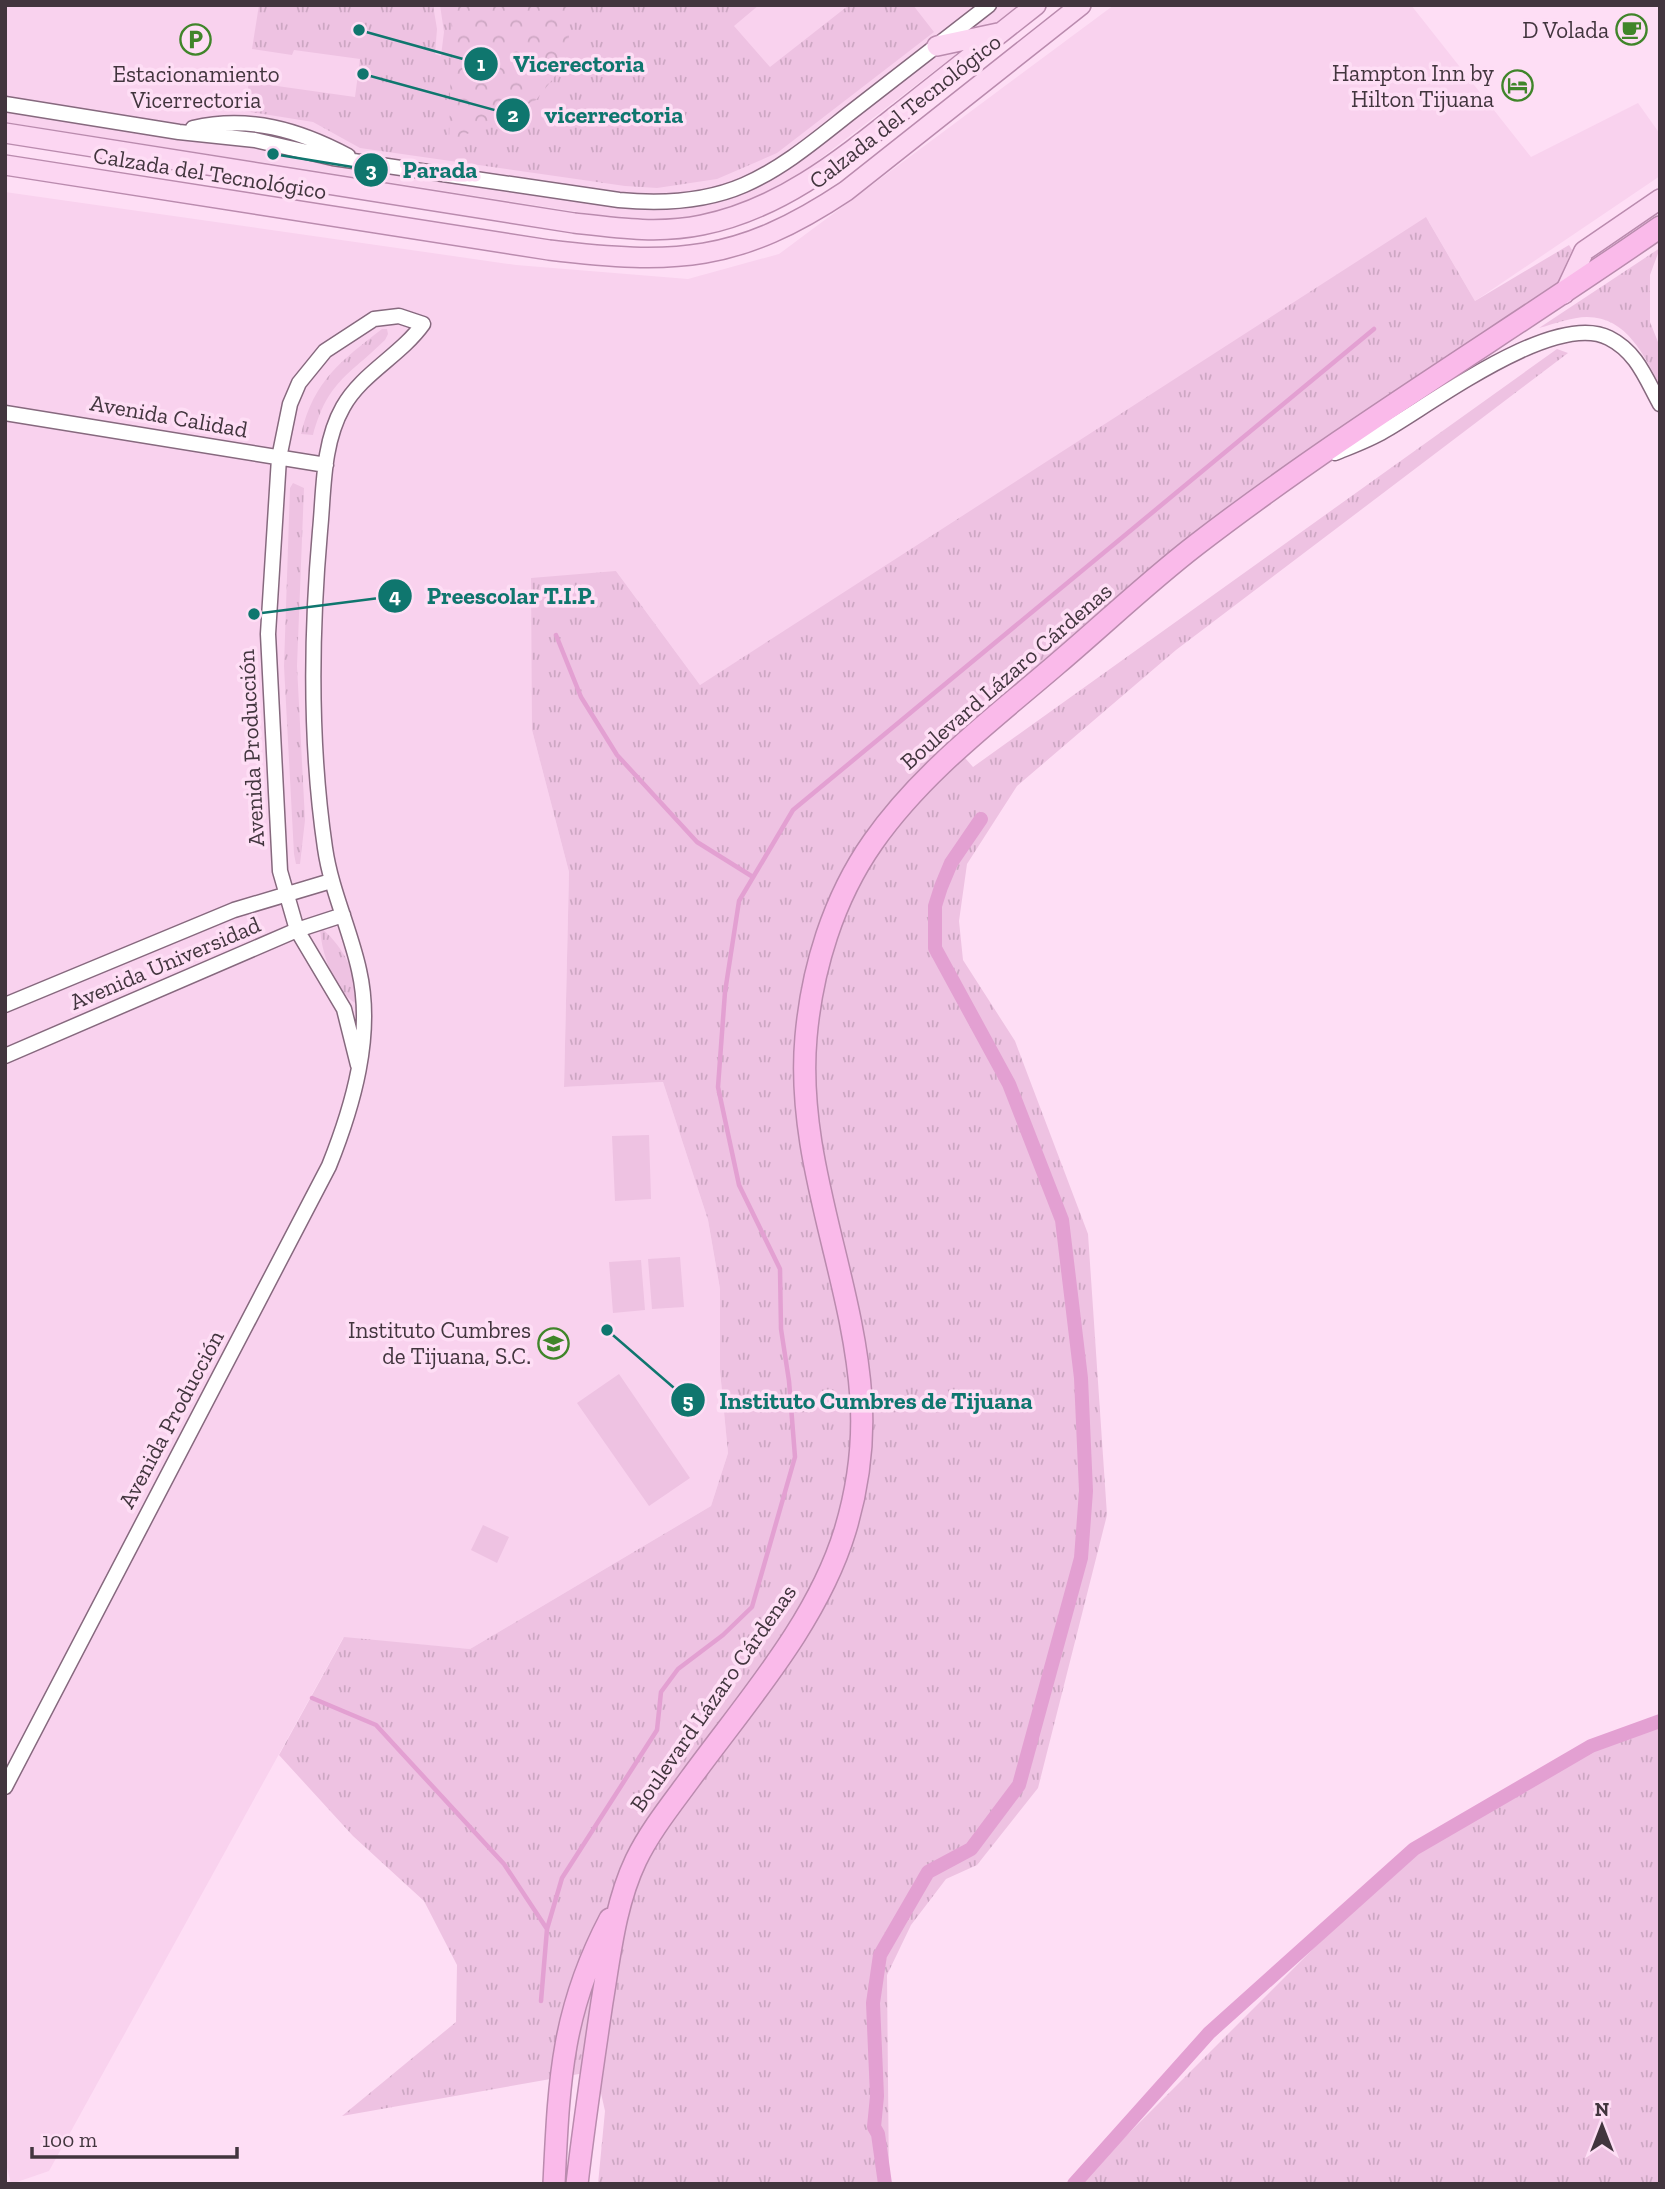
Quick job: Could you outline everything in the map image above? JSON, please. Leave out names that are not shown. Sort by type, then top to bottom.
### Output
[{"type":"highway","name":"Boulevard Lázaro Cárdenas","points":[[577,2184],[611,1947],[623,1892],[637,1857],[659,1821],[778,1659],[810,1609],[844,1533],[853,1494],[861,1451],[861,1400],[856,1356],[808,1132],[805,1044],[811,991],[825,941],[842,896],[870,845],[905,801],[945,760],[1191,548],[1660,227]]},
{"type":"highway","points":[[554,2184],[559,2095],[570,2014],[593,1951],[623,1892]]},
{"type":"main road","name":"Calzada del Tecnológico","points":[[5,133],[575,223],[664,230],[732,218],[792,192],[829,168],[1036,5]]},
{"type":"main road","name":"Calzada del Tecnológico","points":[[5,164],[549,250],[632,259],[699,256],[765,237],[820,209],[1081,5]]},
{"type":"main road","points":[[937,46],[1002,32]]},
{"type":"main road","points":[[1564,294],[1584,251],[1660,199]]},
{"type":"street","points":[[5,104],[179,132],[255,140],[358,162],[618,200],[645,202],[694,199],[743,186],[807,147],[989,5]]},
{"type":"street","name":"Avenida Producción","points":[[5,1787],[329,1166],[345,1124],[358,1065],[365,1008],[359,968],[331,881],[325,848],[316,697],[318,560],[326,465],[335,424],[350,396],[410,343],[423,324],[386,316],[357,328],[325,351],[299,383],[289,404],[279,458],[268,634],[277,832],[284,893],[297,930],[344,1009],[358,1065]]},
{"type":"street","points":[[1315,461],[1385,431],[1512,355],[1545,339],[1567,334],[1597,333],[1632,354],[1660,404]]},
{"type":"street","name":"Avenida Calidad","points":[[5,413],[326,465]]},
{"type":"street","name":"Avenida Universidad","points":[[5,1005],[234,910],[331,881]]},
{"type":"street","name":"Avenida Universidad","points":[[5,1056],[297,930],[343,915]]},
{"type":"shaded area","points":[[5,5],[1020,5],[786,185],[710,214],[666,221],[629,220],[5,122]]},
{"type":"shaded area","points":[[1114,5],[1411,5],[1531,157],[1638,103],[1660,134],[1660,176],[1475,301],[1429,222],[700,685],[616,571],[532,730],[569,872],[564,1087],[663,1082],[708,1220],[720,1289],[720,1371],[728,1453],[711,1506],[470,1649],[343,1638],[49,2171],[11,2184],[5,2159],[5,192],[516,265],[688,279],[779,254]]},
{"type":"green space","points":[[259,5],[433,5],[437,29],[435,54],[441,56],[444,32],[440,5],[759,5],[734,26],[770,67],[849,5],[913,5],[934,32],[777,153],[717,179],[657,188],[625,186],[360,148],[313,122],[244,111],[249,82],[355,97],[360,59],[294,50],[292,55],[252,49]]},
{"type":"green space","points":[[452,5],[570,5],[568,60],[536,100],[449,143]]},
{"type":"green space","points":[[1426,217],[1475,301],[1569,245],[1572,250],[1558,282],[1237,503],[951,742],[973,767],[1557,349],[1568,353],[1176,650],[1017,786],[967,864],[959,921],[963,960],[1015,1041],[1088,1234],[1107,1515],[1038,1788],[977,1865],[946,1879],[911,1925],[887,1975],[889,2184],[598,2184],[605,2111],[596,2071],[342,2116],[456,2022],[457,1965],[424,1901],[353,1836],[279,1755],[344,1637],[470,1649],[711,1506],[728,1453],[720,1371],[720,1289],[708,1220],[663,1082],[564,1087],[569,872],[532,730],[531,578],[616,571],[700,685]]},
{"type":"green space","points":[[1660,248],[1650,275],[1650,322],[1660,347],[1660,385],[1632,340],[1613,324],[1601,319],[1581,317],[1539,328]]},
{"type":"green space","points":[[382,329],[387,329],[385,340],[332,391],[313,435],[301,434],[313,399],[331,373]]},
{"type":"green space","points":[[293,483],[304,488],[297,666],[305,820],[300,864],[296,864],[294,854],[284,666],[290,488]]},
{"type":"green space","points":[[320,927],[342,951],[352,971],[355,1003],[340,988],[330,969]]},
{"type":"green space","points":[[649,1135],[651,1199],[615,1201],[612,1136]]},
{"type":"green space","points":[[680,1257],[684,1307],[652,1309],[648,1259]]},
{"type":"green space","points":[[641,1260],[645,1310],[613,1313],[609,1262]]},
{"type":"green space","points":[[619,1374],[690,1478],[649,1506],[577,1403]]},
{"type":"green space","points":[[483,1525],[509,1537],[497,1563],[471,1550]]},
{"type":"green space","points":[[1660,1721],[1660,2184],[1078,2184],[1408,1854],[1606,1739]]},
{"type":"waterway","points":[[541,2001],[547,1929],[562,1878],[657,1730],[661,1692],[678,1669],[723,1635],[752,1607],[795,1457],[789,1381],[781,1329],[780,1269],[739,1185],[718,1087],[725,992],[739,901],[793,810],[1374,329]]},
{"type":"waterway","points":[[556,635],[581,697],[617,755],[697,842],[753,877]]},
{"type":"waterway","points":[[885,2184],[878,2134],[874,2127],[877,2096],[873,2003],[880,1955],[928,1872],[971,1849],[1019,1785],[1081,1558],[1086,1491],[1081,1378],[1062,1220],[1009,1084],[935,948],[935,906],[941,887],[951,863],[981,819]]},
{"type":"waterway","points":[[312,1698],[376,1725],[504,1864],[547,1929]]},
{"type":"waterway","points":[[1074,2184],[1209,2033],[1414,1849],[1591,1746],[1660,1721]]},
{"type":"place","name":"Vicerectoria","points":[[359,30]]},
{"type":"place","name":"D Volada","points":[[1632,30]]},
{"type":"place","name":"Estacionamiento Vicerrectoria","points":[[196,40]]},
{"type":"place","name":"vicerrectoria","points":[[363,74]]},
{"type":"place","name":"Hampton Inn by Hilton Tijuana","points":[[1517,86]]},
{"type":"place","name":"Parada","points":[[273,154]]},
{"type":"place","name":"Preescolar T.I.P.","points":[[254,614]]},
{"type":"place","name":"Instituto Cumbres de Tijuana","points":[[607,1330]]},
{"type":"place","name":"Instituto Cumbres de Tijuana, S.C.","points":[[554,1343]]}]
